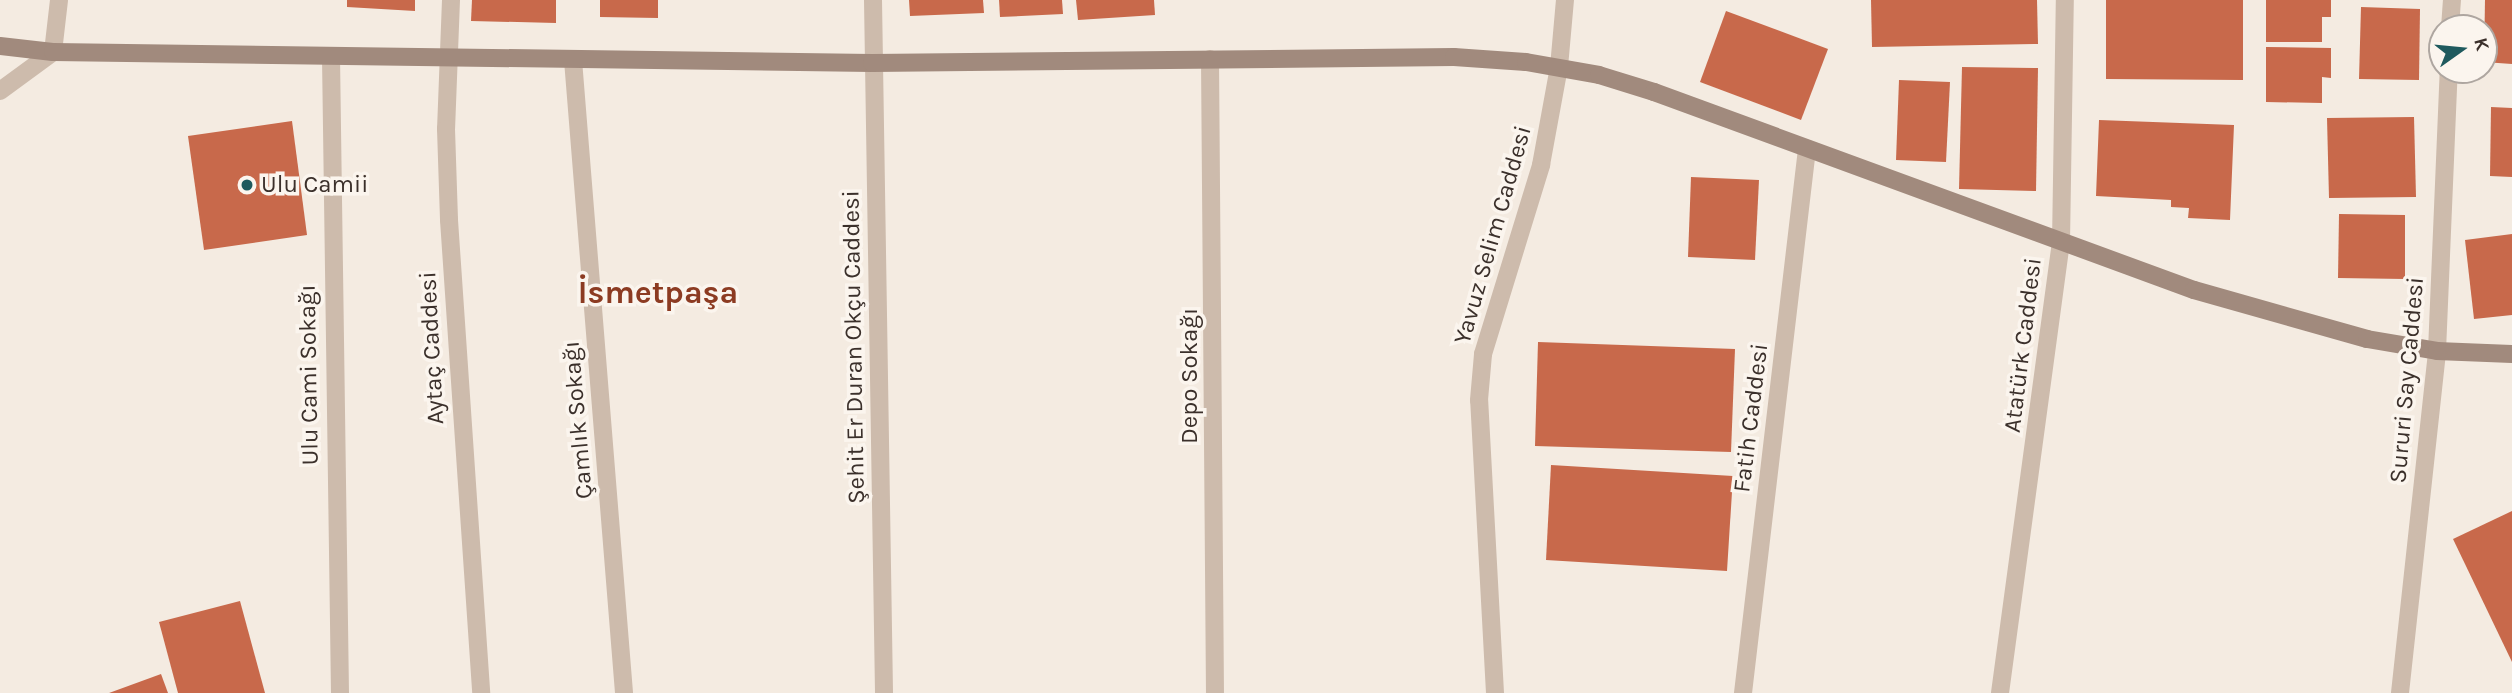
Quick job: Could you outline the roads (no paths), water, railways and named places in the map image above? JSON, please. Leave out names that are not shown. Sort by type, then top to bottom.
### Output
[{"type":"main road","points":[[0,46],[53,52],[872,63],[1454,57],[1559,66],[1654,92],[2194,290],[2367,339],[2437,351],[2512,354]]},
{"type":"street","points":[[0,91],[53,52],[59,0]]},
{"type":"street","name":"Aytaç Caddesi","points":[[451,0],[447,57],[451,247],[481,693]]},
{"type":"street","name":"Şehit Er Duran Okçu Caddesi","points":[[873,0],[884,693]]},
{"type":"street","name":"Yavuz Selim Caddesi","points":[[1495,693],[1479,400],[1483,354],[1541,165],[1559,66],[1565,0]]},
{"type":"street","name":"Atatürk Caddesi","points":[[2000,693],[2061,243],[2065,0]]},
{"type":"street","name":"Ulu Cami Sokağı","points":[[331,57],[340,693]]},
{"type":"street","name":"Depo Sokağı","points":[[1210,59],[1215,693]]},
{"type":"street","name":"Çamlık Sokağı","points":[[573,60],[624,693]]},
{"type":"street","name":"Sururi Say Caddesi","points":[[2400,693],[2437,351],[2448,84]]},
{"type":"street","name":"Fatih Caddesi","points":[[1743,693],[1807,149]]},
{"type":"place","name":"Ulu Camii","points":[[247,185]]},
{"type":"district","name":"İsmetpaşa","points":[[658,293]]}]
